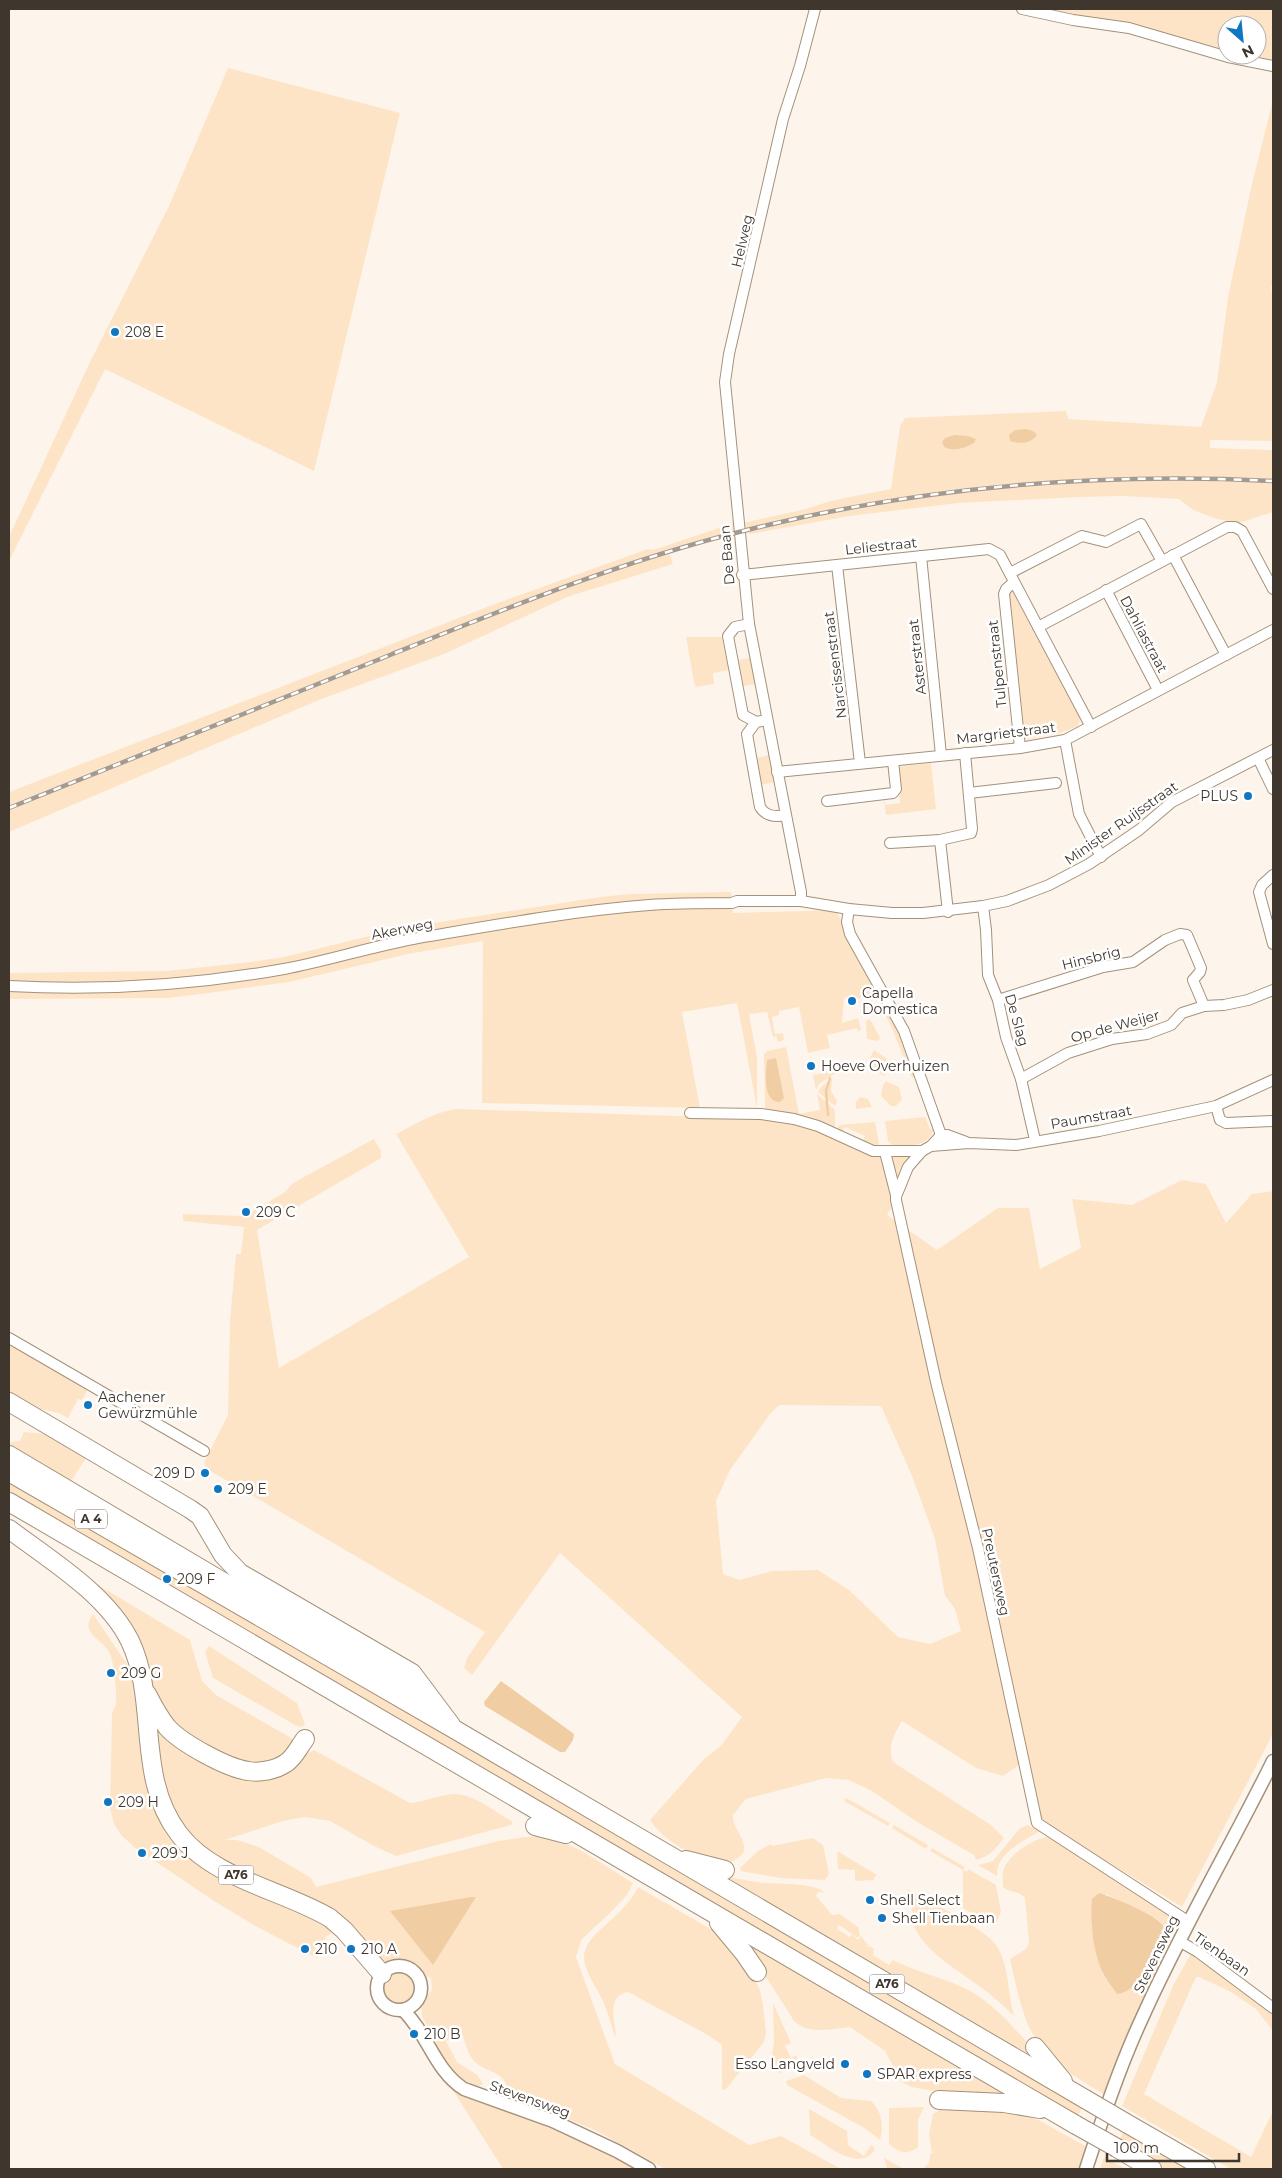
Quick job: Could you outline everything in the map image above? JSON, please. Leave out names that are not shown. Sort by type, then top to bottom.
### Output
[{"type":"highway","name":"A76","points":[[9,1402],[175,1499],[200,1516],[223,1554],[240,1573],[412,1673],[454,1729]]},
{"type":"highway","points":[[9,1455],[177,1561]]},
{"type":"highway","name":"A 4","points":[[9,1472],[177,1561]]},
{"type":"highway","name":"A 4","points":[[9,1502],[159,1590]]},
{"type":"highway","name":"A76","points":[[9,1529],[101,1601],[113,1614],[130,1641],[136,1656],[142,1682],[150,1760],[155,1781],[168,1818],[179,1834],[203,1858],[330,1918],[344,1930],[382,1974]]},
{"type":"highway","name":"A76","points":[[177,1561],[269,1609],[376,1670],[432,1698]]},
{"type":"highway","name":"A76","points":[[177,1561],[664,1854],[1206,2169]]},
{"type":"highway","name":"A76","points":[[159,1590],[1152,2169]]},
{"type":"highway","name":"A76","points":[[142,1682],[160,1717],[178,1737],[191,1746],[240,1769],[258,1772],[279,1767],[290,1759],[305,1739]]},
{"type":"highway","name":"A76","points":[[535,1826],[584,1838]]},
{"type":"highway","name":"A76","points":[[664,1854],[724,1870]]},
{"type":"highway","name":"A76","points":[[709,1911],[744,1952],[757,1972]]},
{"type":"highway","name":"A76","points":[[1035,2047],[1078,2095]]},
{"type":"highway","name":"A76","points":[[939,2100],[1004,2103],[1052,2112]]},
{"type":"street","name":"Helweg","points":[[734,483],[725,399],[726,372],[783,119],[800,66],[815,9]]},
{"type":"street","points":[[1022,9],[1073,20],[1129,28],[1228,57],[1273,66]]},
{"type":"street","name":"De Baan","points":[[734,483],[742,575],[749,624],[801,892],[801,901]]},
{"type":"street","points":[[1091,727],[1012,578],[1082,536],[1106,542],[1141,524],[1162,561]]},
{"type":"street","points":[[1038,627],[1227,527],[1235,527],[1242,531],[1273,589]]},
{"type":"street","name":"Leliestraat","points":[[742,575],[989,549],[1000,555],[1012,578]]},
{"type":"street","points":[[1173,555],[1226,655]]},
{"type":"street","name":"Asterstraat","points":[[921,556],[941,755]]},
{"type":"street","name":"Narcissenstraat","points":[[837,564],[860,763]]},
{"type":"street","name":"Tulpenstraat","points":[[1012,578],[1004,594],[1020,748]]},
{"type":"street","name":"Dahliastraat","points":[[1106,590],[1158,690]]},
{"type":"street","points":[[749,624],[735,627],[728,636],[743,714],[756,722],[767,720]]},
{"type":"street","name":"Margrietstraat","points":[[777,772],[1020,748],[1065,740],[1273,630]]},
{"type":"street","points":[[756,722],[747,734],[747,737],[760,807],[771,816],[786,815]]},
{"type":"street","points":[[1065,740],[1079,814],[1101,857]]},
{"type":"street","name":"Minister Ruijsstraat","points":[[801,901],[849,909],[892,913],[948,912],[1006,901],[1048,885],[1101,857],[1139,830],[1172,802],[1273,750]]},
{"type":"street","points":[[890,843],[940,840],[970,833],[972,829],[964,753]]},
{"type":"street","points":[[1258,758],[1273,789]]},
{"type":"street","points":[[827,802],[893,793],[896,789],[893,761]]},
{"type":"street","points":[[969,793],[1056,783]]},
{"type":"street","points":[[940,840],[948,912]]},
{"type":"street","points":[[1273,875],[1262,885],[1259,892],[1273,944]]},
{"type":"street","name":"Akerweg","points":[[9,986],[48,988],[189,982],[283,969],[412,940],[583,912],[658,904],[801,901]]},
{"type":"street","name":"De Slag","points":[[983,906],[988,975],[998,1000],[1006,1037],[1020,1079],[1035,1140]]},
{"type":"street","points":[[849,909],[847,922],[850,934],[904,1031],[941,1135],[905,1173],[896,1195]]},
{"type":"street","name":"Hinsbrig","points":[[998,1000],[1104,967],[1133,962],[1165,940],[1180,934],[1187,934],[1201,968],[1193,980],[1204,1006]]},
{"type":"street","name":"Op de Weijer","points":[[1020,1079],[1068,1053],[1112,1039],[1147,1034],[1170,1025],[1182,1013],[1204,1006],[1224,1005],[1248,1000],[1273,990]]},
{"type":"street","name":"Paumstraat","points":[[690,1113],[761,1114],[794,1118],[818,1126],[867,1150],[884,1152],[969,1143],[1006,1145],[1082,1134],[1216,1106],[1273,1080]]},
{"type":"street","points":[[1216,1106],[1220,1120],[1226,1123],[1273,1121]]},
{"type":"street","name":"Paumstraat","points":[[941,1135],[947,1135],[969,1143]]},
{"type":"street","name":"Preutersweg","points":[[884,1152],[896,1195],[936,1382],[978,1548],[1037,1824],[1189,1922]]},
{"type":"street","points":[[9,1338],[204,1450]]},
{"type":"street","name":"Stevensweg","points":[[1086,2169],[1132,2040],[1189,1922],[1273,1761]]},
{"type":"street","name":"Tienbaan","points":[[1179,1942],[1198,1952],[1273,2008]]},
{"type":"street","points":[[401,1966],[414,1972],[421,1986],[419,1999],[415,2004],[403,2010],[390,2009],[380,2000],[376,1988],[382,1974],[393,1967],[401,1966]]},
{"type":"street","name":"Stevensweg","points":[[415,2004],[423,2034]]},
{"type":"street","name":"Stevensweg","points":[[403,2010],[423,2034],[445,2074],[464,2090],[553,2121],[618,2151],[649,2169]]},
{"type":"shaded area","points":[[1042,9],[1273,9],[1273,62],[1267,60],[1267,15],[1217,15],[1217,47],[1123,23],[1078,17]]},
{"type":"shaded area","points":[[228,68],[400,113],[314,471],[105,369],[9,561],[9,537],[90,362],[169,206]]},
{"type":"shaded area","points":[[1273,100],[1273,286],[1271,286],[1273,304],[1273,441],[1210,440],[1210,448],[1273,450],[1273,512],[1239,523],[1217,519],[1193,510],[1179,499],[1122,496],[1080,497],[958,503],[850,516],[750,534],[743,531],[743,523],[806,509],[830,501],[891,489],[900,426],[905,418],[1066,411],[1068,419],[1201,427],[1217,382],[1228,297],[1252,184]]},
{"type":"shaded area","points":[[1025,429],[1033,431],[1037,435],[1035,438],[1018,443],[1010,441],[1009,435],[1015,430]]},
{"type":"shaded area","points":[[955,435],[976,439],[974,443],[959,449],[944,447],[942,442],[945,438]]},
{"type":"shaded area","points":[[734,523],[735,533],[669,553],[673,564],[567,597],[444,654],[319,700],[9,832],[9,792],[495,604],[648,549],[653,550]]},
{"type":"shaded area","points":[[1010,589],[1012,589],[1081,717],[1078,726],[1057,734],[1023,740],[1007,599]]},
{"type":"shaded area","points":[[686,637],[722,637],[729,670],[713,673],[714,684],[695,687]]},
{"type":"shaded area","points":[[751,658],[756,684],[742,686],[737,660]]},
{"type":"shaded area","points":[[770,755],[775,782],[761,785],[756,758]]},
{"type":"shaded area","points":[[931,763],[936,809],[886,815],[884,799],[886,805],[900,803],[897,767]]},
{"type":"shaded area","points":[[731,892],[733,913],[836,910],[901,1036],[916,1076],[912,1078],[876,995],[855,999],[854,996],[844,998],[842,1023],[858,1018],[861,1029],[858,1032],[857,1028],[827,1035],[830,1048],[808,1053],[799,1007],[779,1011],[779,1015],[772,1017],[775,1034],[783,1033],[784,1040],[778,1042],[776,1036],[773,1037],[767,1012],[749,1014],[757,1057],[757,1108],[737,1003],[682,1012],[700,1108],[482,1103],[483,941],[408,954],[289,982],[168,998],[9,999],[9,973],[166,971],[251,962],[284,957],[402,928],[600,897],[629,894]]},
{"type":"shaded area","points":[[870,1019],[880,1038],[878,1041],[867,1039],[866,1021]]},
{"type":"shaded area","points":[[786,1047],[799,1114],[820,1110],[817,1094],[835,1110],[835,1129],[799,1115],[768,1111],[765,1107],[764,1054],[767,1051]]},
{"type":"shaded area","points":[[874,1050],[887,1059],[885,1076],[869,1060]]},
{"type":"shaded area","points":[[776,1058],[784,1098],[780,1102],[774,1101],[770,1097],[766,1086],[767,1060]]},
{"type":"shaded area","points":[[834,1071],[834,1074],[819,1084],[816,1090],[813,1075]]},
{"type":"shaded area","points":[[832,1079],[831,1091],[837,1101],[835,1106],[818,1092],[823,1085]]},
{"type":"shaded area","points":[[886,1081],[899,1087],[902,1099],[896,1106],[891,1106],[881,1096],[883,1085]]},
{"type":"shaded area","points":[[860,1097],[868,1099],[872,1107],[856,1109],[856,1102]]},
{"type":"shaded area","points":[[457,1109],[772,1119],[811,1128],[863,1153],[883,1155],[894,1203],[887,1215],[937,1250],[998,1208],[1029,1208],[1040,1269],[1081,1248],[1072,1199],[1132,1205],[1182,1180],[1206,1184],[1226,1223],[1252,1194],[1273,1191],[1273,1734],[1182,1907],[1041,1821],[1020,1764],[1003,1776],[976,1768],[902,1721],[891,1746],[893,1762],[991,1825],[1004,1838],[989,1854],[976,1860],[974,1855],[917,1822],[872,1791],[849,1780],[826,1778],[746,1799],[733,1815],[744,1847],[739,1857],[730,1862],[696,1855],[665,1837],[650,1820],[704,1759],[721,1746],[742,1717],[560,1553],[472,1675],[464,1668],[467,1658],[485,1632],[207,1469],[204,1462],[228,1415],[230,1321],[236,1254],[241,1254],[244,1227],[183,1221],[183,1214],[245,1216],[285,1192],[293,1183],[374,1139],[381,1151],[381,1158],[257,1230],[279,1368],[469,1257],[396,1134],[425,1119]],"holes":[[[779,1405],[881,1406],[912,1476],[935,1539],[945,1596],[955,1609],[961,1631],[930,1644],[898,1637],[849,1590],[818,1570],[772,1571],[739,1580],[723,1574],[716,1501],[730,1470],[770,1414]]]},
{"type":"shaded area","points":[[925,1117],[930,1129],[934,1128],[928,1139],[918,1144],[893,1146],[888,1141],[885,1121]]},
{"type":"shaded area","points":[[875,1122],[879,1144],[877,1147],[862,1143],[865,1136],[845,1127],[841,1134],[837,1130],[839,1125]]},
{"type":"shaded area","points":[[891,1155],[914,1156],[897,1182]]},
{"type":"shaded area","points":[[9,1341],[89,1387],[82,1400],[78,1399],[68,1418],[59,1413],[40,1409],[9,1391]]},
{"type":"shaded area","points":[[24,1432],[48,1434],[86,1458],[70,1483],[10,1446],[11,1442],[20,1441]]},
{"type":"shaded area","points":[[9,1480],[1083,2104],[1077,2119],[9,1497]]},
{"type":"shaded area","points":[[75,1571],[190,1640],[202,1681],[216,1695],[295,1740],[283,1759],[253,1769],[178,1733]]},
{"type":"shaded area","points":[[93,1614],[129,1667],[180,1845],[301,1908],[335,1931],[326,1937],[317,1958],[259,1928],[214,1901],[134,1847],[122,1836],[114,1824],[110,1808],[112,1714],[116,1704],[116,1685],[111,1656],[93,1635],[88,1626]]},
{"type":"shaded area","points":[[209,1646],[297,1703],[305,1724],[302,1727],[295,1725],[213,1678],[205,1652]]},
{"type":"shaded area","points":[[501,1681],[574,1734],[573,1740],[565,1752],[560,1752],[485,1706],[484,1702]]},
{"type":"shaded area","points":[[154,1715],[232,1774],[302,1757],[314,1750],[410,1803],[453,1794],[461,1795],[484,1804],[513,1822],[511,1825],[396,1856],[330,1821],[305,1817],[283,1821],[225,1840],[237,1840],[259,1847],[311,1878],[316,1887],[498,1841],[533,1836],[555,1840],[578,1849],[633,1883],[627,1895],[582,1939],[576,1957],[615,2064],[749,2145],[781,2136],[841,2169],[665,2169],[597,2131],[507,2094],[507,2086],[500,2076],[473,2060],[462,2034],[446,2041],[457,2062],[477,2075],[483,2084],[477,2087],[459,2077],[446,2064],[422,2016],[421,2003],[432,1990],[431,1978],[402,1963],[389,1964],[382,1967],[372,1954],[201,1848],[178,1822],[160,1771]]},
{"type":"shaded area","points":[[845,1798],[890,1823],[888,1826],[844,1801]]},
{"type":"shaded area","points":[[894,1825],[928,1845],[926,1849],[892,1828]]},
{"type":"shaded area","points":[[1027,1825],[1040,1831],[1006,1854],[998,1868],[997,1876],[978,1865],[993,1861],[1019,1829]]},
{"type":"shaded area","points":[[1049,1837],[1117,1878],[1178,1920],[1156,1974],[1136,2014],[1105,2095],[1081,2080],[1048,2055],[1037,2041],[1029,2026],[1016,1986],[1010,1959],[1026,1949],[1029,1943],[1025,1898],[1003,1887],[1003,1871],[1010,1859],[1022,1848]],"holes":[[[1106,1894],[1158,1920],[1164,1925],[1165,1933],[1139,1980],[1117,1994],[1103,1974],[1096,1949]]]},
{"type":"shaded area","points":[[813,1838],[823,1845],[829,1874],[825,1880],[780,1878],[741,1871],[740,1868],[758,1851],[771,1844],[772,1846]]},
{"type":"shaded area","points":[[932,1848],[965,1867],[963,1870],[930,1851]]},
{"type":"shaded area","points":[[839,1852],[877,1875],[876,1877],[874,1876],[874,1880],[855,1881],[855,1870],[838,1869],[837,1853]]},
{"type":"shaded area","points":[[968,1869],[996,1885],[1001,1912],[996,1923],[992,1925],[963,1908],[963,1870],[967,1872]]},
{"type":"shaded area","points":[[718,1874],[756,1882],[802,1885],[819,1889],[825,1893],[818,1892],[816,1896],[832,1915],[840,1914],[858,1927],[860,1934],[858,1938],[839,1925],[837,1929],[850,1937],[852,1934],[858,1940],[861,1936],[868,1945],[867,1947],[869,1946],[874,1949],[873,1955],[889,1965],[893,1960],[912,1969],[953,1983],[983,1999],[1021,2035],[1047,2065]]},
{"type":"shaded area","points":[[638,1887],[721,1935],[751,1970],[760,1990],[766,2032],[764,2042],[726,2089],[722,2090],[722,2045],[708,2035],[628,1992],[621,1994],[614,2003],[615,2037],[605,2005],[588,1973],[584,1957],[586,1948],[591,1940],[626,1905]]},
{"type":"shaded area","points":[[907,1889],[983,1932],[998,1948],[1006,1972],[1014,2016],[985,1990],[938,1956],[922,1940],[910,1917],[913,1915]]},
{"type":"shaded area","points":[[1099,1893],[1124,1902],[1154,1918],[1164,1927],[1159,1945],[1143,1976],[1133,1987],[1120,1994],[1117,1994],[1104,1975],[1095,1948],[1091,1917],[1092,1899]]},
{"type":"shaded area","points":[[476,1897],[433,1965],[390,1911]]},
{"type":"shaded area","points":[[742,1939],[1013,2096],[944,2093],[911,2087],[901,2081],[885,2051],[850,2027],[813,2030],[800,2025],[794,2021]]},
{"type":"shaded area","points":[[1190,1955],[1196,1957],[1273,2013],[1273,2031],[1256,2009],[1231,1992],[1196,1977],[1144,2094],[1251,2157],[1273,2111],[1273,2169],[1231,2169],[1122,2106],[1173,1986]]},
{"type":"shaded area","points":[[399,1973],[405,1974],[410,1978],[414,1983],[414,1995],[410,2000],[405,2004],[399,2005],[393,2004],[388,2000],[384,1995],[383,1989],[384,1983],[388,1978],[393,1974]]},
{"type":"shaded area","points":[[773,2003],[791,2043],[785,2046],[791,2058],[796,2055],[800,2063],[781,2073],[775,2071],[771,2063],[774,2042]]},
{"type":"shaded area","points":[[804,2075],[841,2098],[871,2101],[880,2114],[882,2130],[880,2140],[866,2129],[787,2085],[786,2081]]},
{"type":"shaded area","points":[[450,2086],[465,2095],[585,2140],[640,2169],[503,2169]]},
{"type":"shaded area","points":[[924,2107],[918,2120],[918,2147],[914,2150],[903,2152],[889,2144],[889,2108]]},
{"type":"shaded area","points":[[944,2107],[1006,2110],[1033,2117],[1087,2147],[1079,2169],[923,2169],[929,2163],[930,2154],[932,2153],[929,2134],[933,2114]]},
{"type":"shaded area","points":[[809,2109],[847,2131],[848,2145],[864,2156],[871,2145],[875,2148],[874,2151],[867,2157],[859,2159],[842,2155],[833,2150],[810,2135]]},
{"type":"shaded area","points":[[1124,2127],[1196,2169],[1165,2169],[1119,2143]]},
{"type":"shaded area","points":[[1104,2157],[1126,2169],[1100,2169]]},
{"type":"shaded area","points":[[884,2158],[902,2168],[887,2169]]},
{"type":"waterway","points":[[828,1115],[826,1091],[830,1078]]},
{"type":"railway","points":[[9,808],[566,586],[701,542],[747,530],[877,503],[1008,486],[1140,479],[1273,481]]},
{"type":"place","name":"208 E","points":[[115,332]]},
{"type":"place","name":"PLUS","points":[[1248,796]]},
{"type":"place","name":"Capella Domestica","points":[[852,1001]]},
{"type":"place","name":"Hoeve Overhuizen","points":[[811,1066]]},
{"type":"place","name":"209 C","points":[[246,1212]]},
{"type":"place","name":"Aachener Gewürzmühle","points":[[88,1405]]},
{"type":"place","name":"209 D","points":[[205,1473]]},
{"type":"place","name":"209 E","points":[[218,1489]]},
{"type":"place","name":"209 F","points":[[167,1579]]},
{"type":"place","name":"209 G","points":[[111,1673]]},
{"type":"place","name":"209 H","points":[[108,1802]]},
{"type":"place","name":"209 J","points":[[142,1853]]},
{"type":"place","name":"Shell Select","points":[[870,1900]]},
{"type":"place","name":"Shell Tienbaan","points":[[882,1918]]},
{"type":"place","name":"210","points":[[305,1949]]},
{"type":"place","name":"210 A","points":[[351,1949]]},
{"type":"place","name":"210 B","points":[[414,2034]]},
{"type":"place","name":"Esso Langveld","points":[[845,2064]]},
{"type":"place","name":"SPAR express","points":[[867,2074]]}]
